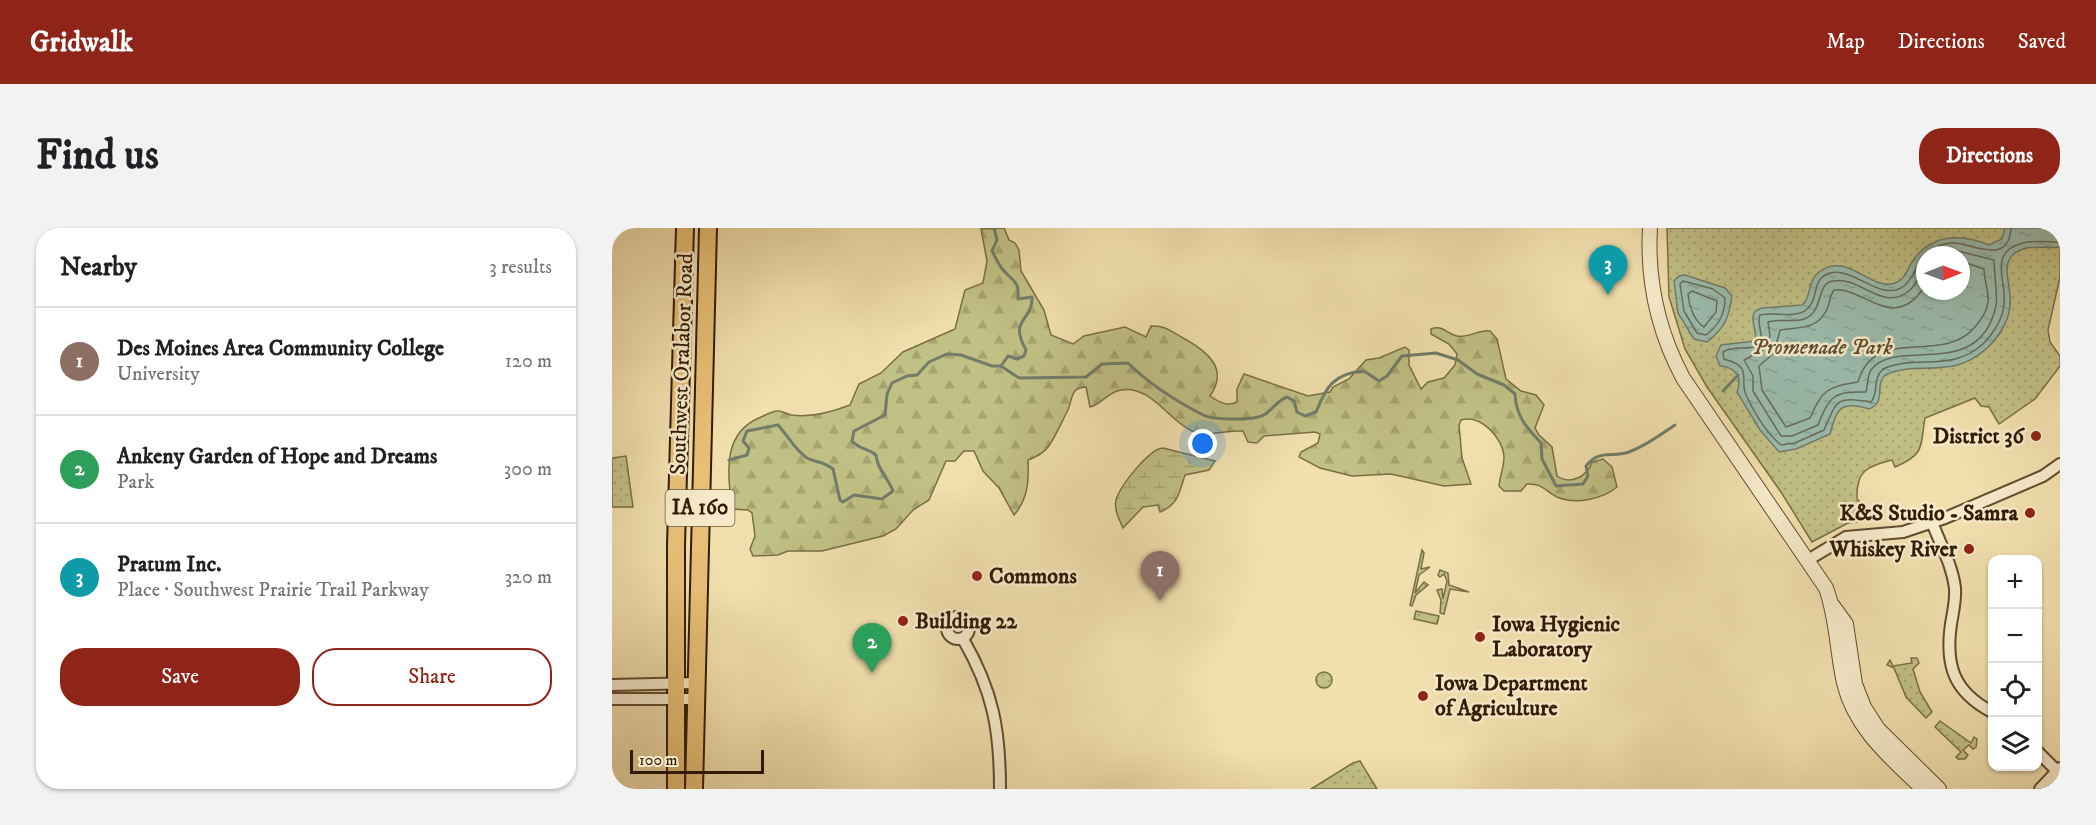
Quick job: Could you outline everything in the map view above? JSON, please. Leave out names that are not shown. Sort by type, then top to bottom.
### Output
[{"type":"main road","name":"Southwest Oralabor Road","points":[[676,789],[676,545],[685,228]]},
{"type":"main road","name":"Southwest Oralabor Road","points":[[694,789],[708,228]]},
{"type":"street","points":[[1650,228],[1650,269],[1653,295],[1674,360],[1769,506],[1826,588],[1832,604],[1844,683],[1855,712],[1868,733],[1923,789]]},
{"type":"street","points":[[1808,560],[1846,537],[1903,532],[1932,522],[2022,486],[2043,476],[2060,464]]},
{"type":"street","points":[[1932,522],[1949,564],[1955,589],[1949,662],[1959,684],[1970,698],[1988,709]]},
{"type":"street","points":[[1832,604],[1846,624],[1856,684],[1864,706],[1878,729],[1939,789]]},
{"type":"street","points":[[963,639],[992,700],[1000,742],[1000,789]]},
{"type":"street","points":[[612,685],[696,691]]},
{"type":"street","points":[[612,699],[676,691],[696,691]]},
{"type":"street","points":[[2040,789],[2059,771],[2042,756]]},
{"type":"green space","points":[[1004,228],[1009,240],[1015,243],[1019,250],[1021,271],[1044,310],[1051,335],[1073,344],[1084,336],[1125,327],[1146,337],[1151,326],[1164,328],[1193,344],[1213,362],[1217,370],[1217,378],[1210,396],[1226,404],[1237,402],[1237,389],[1244,374],[1308,396],[1330,392],[1333,387],[1349,379],[1366,360],[1379,358],[1405,347],[1409,350],[1409,365],[1421,389],[1428,382],[1444,378],[1455,365],[1457,354],[1449,344],[1431,334],[1431,329],[1438,328],[1457,336],[1490,331],[1497,339],[1506,379],[1521,391],[1536,395],[1544,405],[1535,428],[1552,447],[1557,476],[1567,480],[1578,478],[1586,472],[1592,462],[1603,459],[1612,467],[1617,487],[1597,498],[1580,501],[1557,497],[1540,486],[1532,484],[1527,484],[1521,491],[1504,491],[1499,486],[1504,457],[1500,442],[1490,429],[1469,419],[1461,420],[1459,425],[1462,458],[1471,484],[1444,486],[1391,474],[1352,476],[1320,468],[1299,457],[1301,452],[1318,443],[1320,434],[1315,432],[1264,436],[1257,443],[1248,442],[1243,431],[1198,433],[1183,426],[1150,398],[1132,390],[1116,391],[1090,407],[1086,387],[1077,389],[1075,392],[1048,447],[1044,452],[1028,460],[1027,489],[1014,515],[999,488],[983,471],[974,451],[964,451],[955,461],[946,461],[929,500],[913,510],[896,529],[883,536],[822,551],[788,551],[778,555],[753,556],[750,549],[755,536],[752,513],[748,510],[732,509],[730,496],[730,456],[739,433],[748,424],[774,412],[806,416],[850,405],[859,384],[881,373],[903,352],[955,329],[965,290],[983,283],[987,261],[981,229]]},
{"type":"green space","name":"Promenade Park","points":[[1667,228],[2060,228],[2060,277],[2048,330],[2050,342],[2060,356],[2060,366],[2035,399],[1999,424],[1989,407],[1981,406],[1975,398],[1925,418],[1921,443],[1912,458],[1895,467],[1892,460],[1876,465],[1861,476],[1857,499],[1871,512],[1871,520],[1848,523],[1812,542],[1781,492],[1707,387],[1685,349],[1669,297]]},
{"type":"green space","points":[[1163,448],[1215,461],[1209,470],[1185,475],[1175,501],[1166,509],[1160,512],[1158,505],[1143,507],[1123,528],[1116,507],[1119,494],[1143,461]]},
{"type":"green space","points":[[626,456],[633,507],[612,507],[612,458]]},
{"type":"green space","points":[[1422,550],[1424,553],[1421,569],[1430,567],[1419,575],[1415,593],[1424,582],[1428,585],[1416,595],[1412,606],[1410,605]]},
{"type":"green space","points":[[1440,570],[1448,573],[1449,585],[1469,592],[1450,589],[1444,614],[1440,613],[1441,600],[1437,590],[1442,589],[1443,599],[1447,581],[1444,574],[1440,577],[1438,575]]},
{"type":"green space","points":[[1416,611],[1439,616],[1437,624],[1414,619]]},
{"type":"green space","points":[[1911,658],[1917,658],[1919,663],[1913,669],[1920,692],[1932,712],[1926,718],[1906,697],[1894,668],[1887,665],[1890,660],[1893,666],[1912,663]]},
{"type":"green space","points":[[1324,672],[1330,674],[1332,680],[1330,686],[1324,688],[1318,686],[1316,680],[1318,674]]},
{"type":"green space","points":[[1940,721],[1971,743],[1974,737],[1977,739],[1976,747],[1973,749],[1969,745],[1963,750],[1968,755],[1965,759],[1956,757],[1961,752],[1935,727]]},
{"type":"green space","points":[[1360,761],[1377,789],[1311,789],[1353,763]]},
{"type":"water","points":[[2005,228],[2060,228],[2060,247],[2027,248],[2015,253],[2010,259],[2007,266],[2009,311],[2002,329],[1986,349],[1973,359],[1960,364],[1910,369],[1885,375],[1880,384],[1878,402],[1869,409],[1852,405],[1842,408],[1835,418],[1830,434],[1796,449],[1779,452],[1760,430],[1737,392],[1739,382],[1734,371],[1720,366],[1716,356],[1721,345],[1755,341],[1753,315],[1755,311],[1762,308],[1803,305],[1815,276],[1828,267],[1848,268],[1877,282],[1895,283],[1903,277],[1916,257],[1916,300],[1970,300],[1970,246],[1928,246],[1937,241],[1957,238],[1989,245],[2002,239]]},
{"type":"water","points":[[1685,275],[1725,288],[1732,296],[1725,322],[1707,342],[1694,339],[1678,313],[1674,281],[1679,276]]},
{"type":"waterway","points":[[994,228],[997,240],[992,251],[1001,268],[1016,284],[1018,299],[1032,297],[1029,311],[1019,332],[1026,350],[1024,356],[1017,359],[1008,356],[1001,366]]},
{"type":"waterway","points":[[729,460],[747,455],[749,448],[743,441],[747,431],[778,425],[802,454],[833,469],[840,500],[843,502],[854,495],[882,499],[893,491],[878,465],[876,455],[852,441],[854,431],[885,415],[887,394],[892,383],[907,376],[917,375],[929,362],[947,354],[961,355],[992,366],[1001,366],[1019,378],[1086,377],[1102,364],[1128,363],[1164,392],[1203,415],[1238,419],[1262,416],[1287,397],[1294,401],[1297,412],[1305,416],[1316,412],[1324,395],[1338,378],[1364,371],[1379,381],[1387,376],[1402,356],[1436,353],[1458,360],[1477,374],[1504,385],[1515,394],[1517,409],[1526,426],[1541,443],[1542,459],[1556,486],[1583,484],[1588,476],[1586,466],[1596,457],[1623,454],[1635,450],[1675,425]]},
{"type":"waterway","points":[[1723,391],[1738,375]]},
{"type":"place","name":"Pratum Inc.","points":[[1608,295]]},
{"type":"place","name":"District 36","points":[[2036,436]]},
{"type":"place","name":"K&S Studio - Samra","points":[[2030,513]]},
{"type":"place","name":"Whiskey River","points":[[1969,549]]},
{"type":"place","name":"Commons","points":[[977,576]]},
{"type":"place","name":"Des Moines Area Community College","points":[[1160,601]]},
{"type":"place","name":"Building 22","points":[[903,621]]},
{"type":"place","name":"Iowa Hygienic Laboratory","points":[[1480,637]]},
{"type":"place","name":"Ankeny Garden of Hope and Dreams","points":[[872,673]]},
{"type":"place","name":"Iowa Department of Agriculture","points":[[1423,696]]}]
